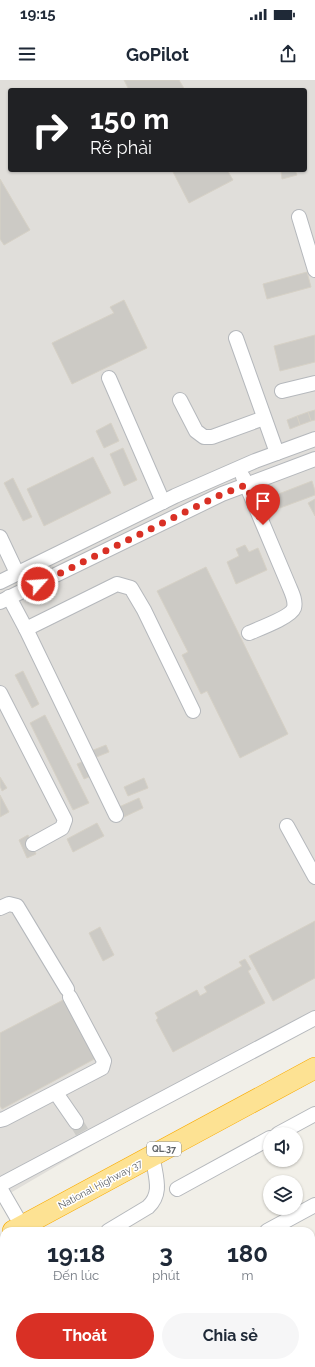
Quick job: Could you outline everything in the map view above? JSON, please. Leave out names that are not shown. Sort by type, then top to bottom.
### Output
[{"type":"highway","name":"National Highway 37","points":[[20,1227],[315,1068]]},
{"type":"street","points":[[299,217],[315,270]]},
{"type":"street","points":[[236,338],[277,453]]},
{"type":"street","points":[[110,378],[163,502]]},
{"type":"street","points":[[282,391],[315,383]]},
{"type":"street","points":[[180,400],[196,432],[204,437],[212,437],[264,418]]},
{"type":"street","points":[[0,582],[163,502],[239,468],[315,439]]},
{"type":"street","points":[[116,815],[26,629],[5,600],[222,494],[315,459]]},
{"type":"street","points":[[239,468],[289,586],[295,607],[286,616],[249,633]]},
{"type":"street","points":[[0,537],[17,573]]},
{"type":"street","points":[[26,629],[117,584],[131,588],[194,711]]},
{"type":"street","points":[[0,692],[65,820],[62,828],[33,844]]},
{"type":"street","points":[[287,826],[315,878]]},
{"type":"street","points":[[0,908],[9,904],[17,906],[69,993],[104,1063],[102,1068],[4,1120],[0,1120]]},
{"type":"street","points":[[0,1185],[82,1131],[315,1018]]},
{"type":"street","points":[[56,1093],[82,1131]]},
{"type":"street","points":[[291,1127],[315,1114]]},
{"type":"street","points":[[177,1189],[263,1142]]},
{"type":"street","points":[[115,1227],[148,1207],[153,1202],[158,1182],[154,1165]]},
{"type":"street","points":[[0,1188],[12,1227]]},
{"type":"street","points":[[274,1227],[315,1205]]},
{"type":"shaded area","points":[[0,80],[315,80],[315,1015],[0,1199]]},
{"type":"building","points":[[124,80],[179,80],[184,88],[128,88]]},
{"type":"building","points":[[173,172],[228,172],[233,180],[189,203]]},
{"type":"building","points":[[281,172],[296,172],[297,175],[282,179]]},
{"type":"building","points":[[0,179],[30,230],[4,245],[0,239]]},
{"type":"building","points":[[307,272],[311,287],[267,299],[263,284]]},
{"type":"building","points":[[124,300],[147,348],[72,384],[52,343],[114,313],[110,307]]},
{"type":"building","points":[[315,335],[315,362],[280,371],[274,346]]},
{"type":"building","points":[[315,410],[315,420],[311,421],[308,412]]},
{"type":"building","points":[[308,412],[311,421],[300,425],[297,416]]},
{"type":"building","points":[[297,416],[300,425],[290,429],[287,420]]},
{"type":"building","points":[[111,423],[119,441],[104,448],[96,431]]},
{"type":"building","points":[[123,448],[137,480],[124,486],[110,454]]},
{"type":"building","points":[[93,457],[111,493],[44,526],[27,489]]},
{"type":"building","points":[[13,478],[32,517],[23,521],[4,483]]},
{"type":"building","points":[[312,481],[315,495],[280,508],[276,495]]},
{"type":"building","points":[[315,499],[315,516],[308,503]]},
{"type":"building","points":[[245,545],[249,552],[258,548],[267,570],[236,584],[227,562],[239,556],[236,549]]},
{"type":"building","points":[[206,567],[288,734],[240,758],[207,691],[201,694],[182,655],[188,652],[157,591]]},
{"type":"building","points":[[23,671],[39,704],[32,708],[15,675]]},
{"type":"building","points":[[45,715],[89,803],[73,810],[30,723]]},
{"type":"building","points":[[106,745],[109,752],[94,758],[91,751]]},
{"type":"building","points":[[84,761],[91,776],[84,779],[77,764]]},
{"type":"building","points":[[0,777],[7,788],[2,791],[0,786]]},
{"type":"building","points":[[144,778],[148,788],[128,796],[124,787]]},
{"type":"building","points":[[0,795],[9,812],[0,817]]},
{"type":"building","points":[[139,798],[143,808],[124,817],[119,807]]},
{"type":"building","points":[[97,823],[104,836],[73,852],[67,839]]},
{"type":"building","points":[[28,835],[36,854],[27,858],[19,840]]},
{"type":"building","points":[[315,921],[315,978],[273,1001],[249,956]]},
{"type":"building","points":[[100,927],[114,955],[103,961],[89,933]]},
{"type":"building","points":[[245,959],[251,969],[248,971],[265,1003],[173,1052],[156,1020],[158,1018],[155,1013],[197,990],[200,996],[207,992],[204,987],[242,966],[239,962]]},
{"type":"building","points":[[65,999],[98,1057],[2,1109],[0,1106],[0,1033]]},
{"type":"tunnel","points":[[76,1122],[82,1132]]},
{"type":"route","points":[[38,584],[222,494],[246,485],[263,525]]}]
